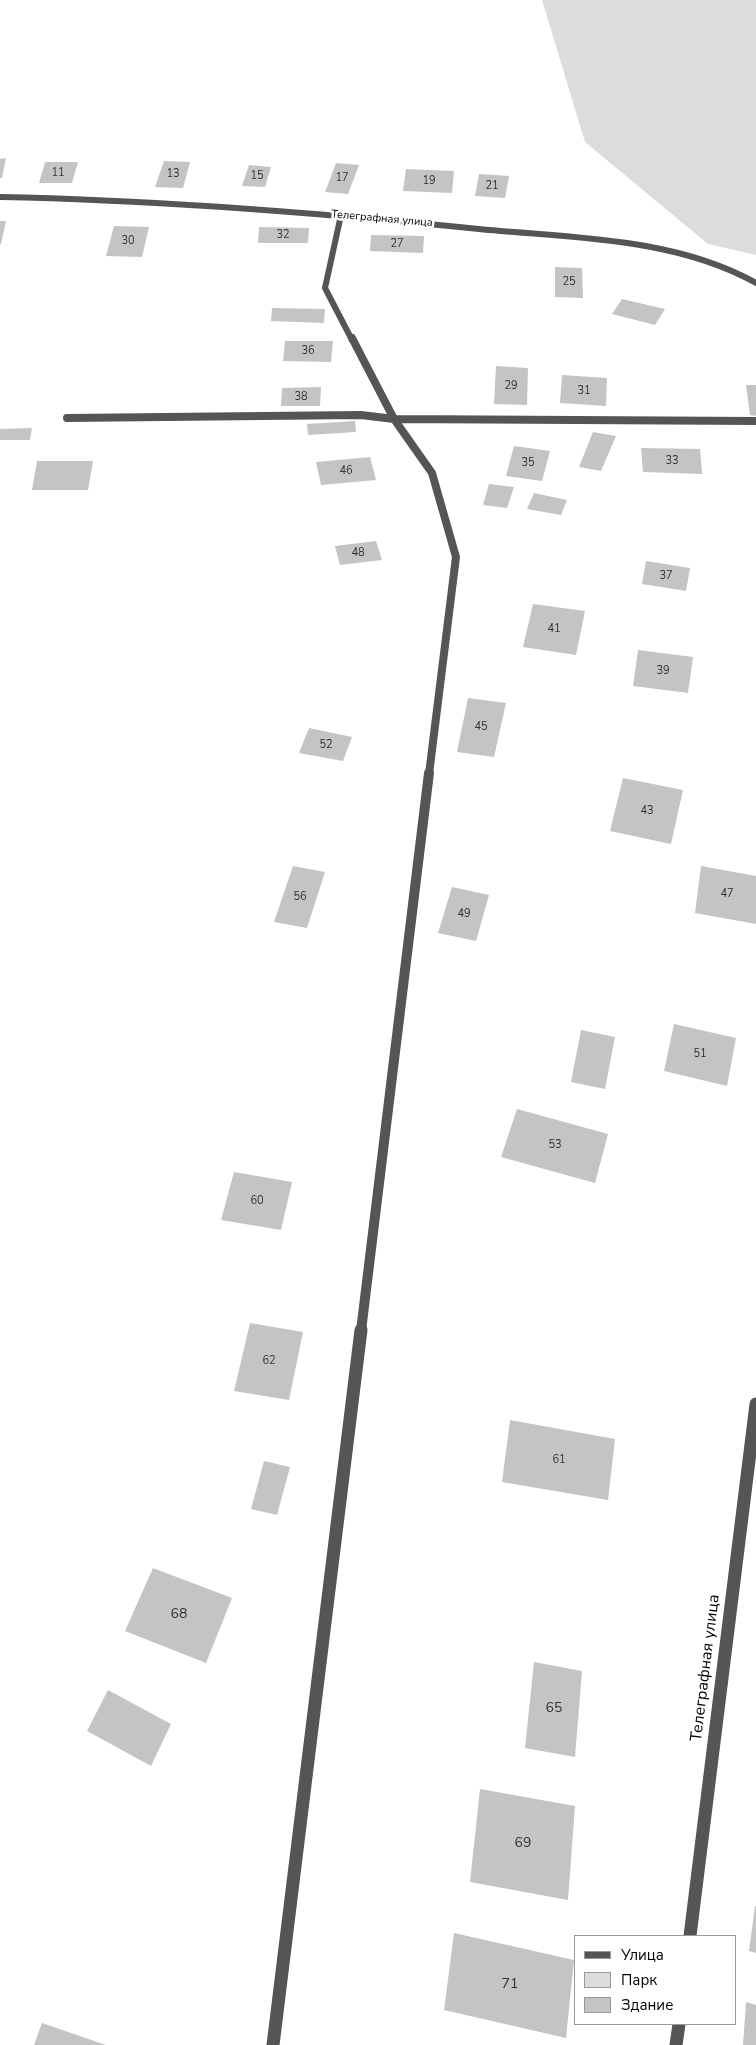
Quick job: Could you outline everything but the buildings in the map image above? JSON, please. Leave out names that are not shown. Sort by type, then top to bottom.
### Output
[{"type":"street","name":"Телеграфная улица","points":[[0,197],[54,198],[341,214],[654,246],[731,269],[756,283]]},
{"type":"street","points":[[273,2045],[456,557],[432,474],[394,419],[325,288],[341,214]]},
{"type":"street","points":[[67,418],[361,415],[394,419],[756,421]]},
{"type":"street","name":"Телеграфная улица","points":[[690,1935],[756,1404]]},
{"type":"street","points":[[676,2045],[679,2025]]},
{"type":"green space","points":[[542,0],[756,0],[756,255],[708,244],[585,142]]}]
